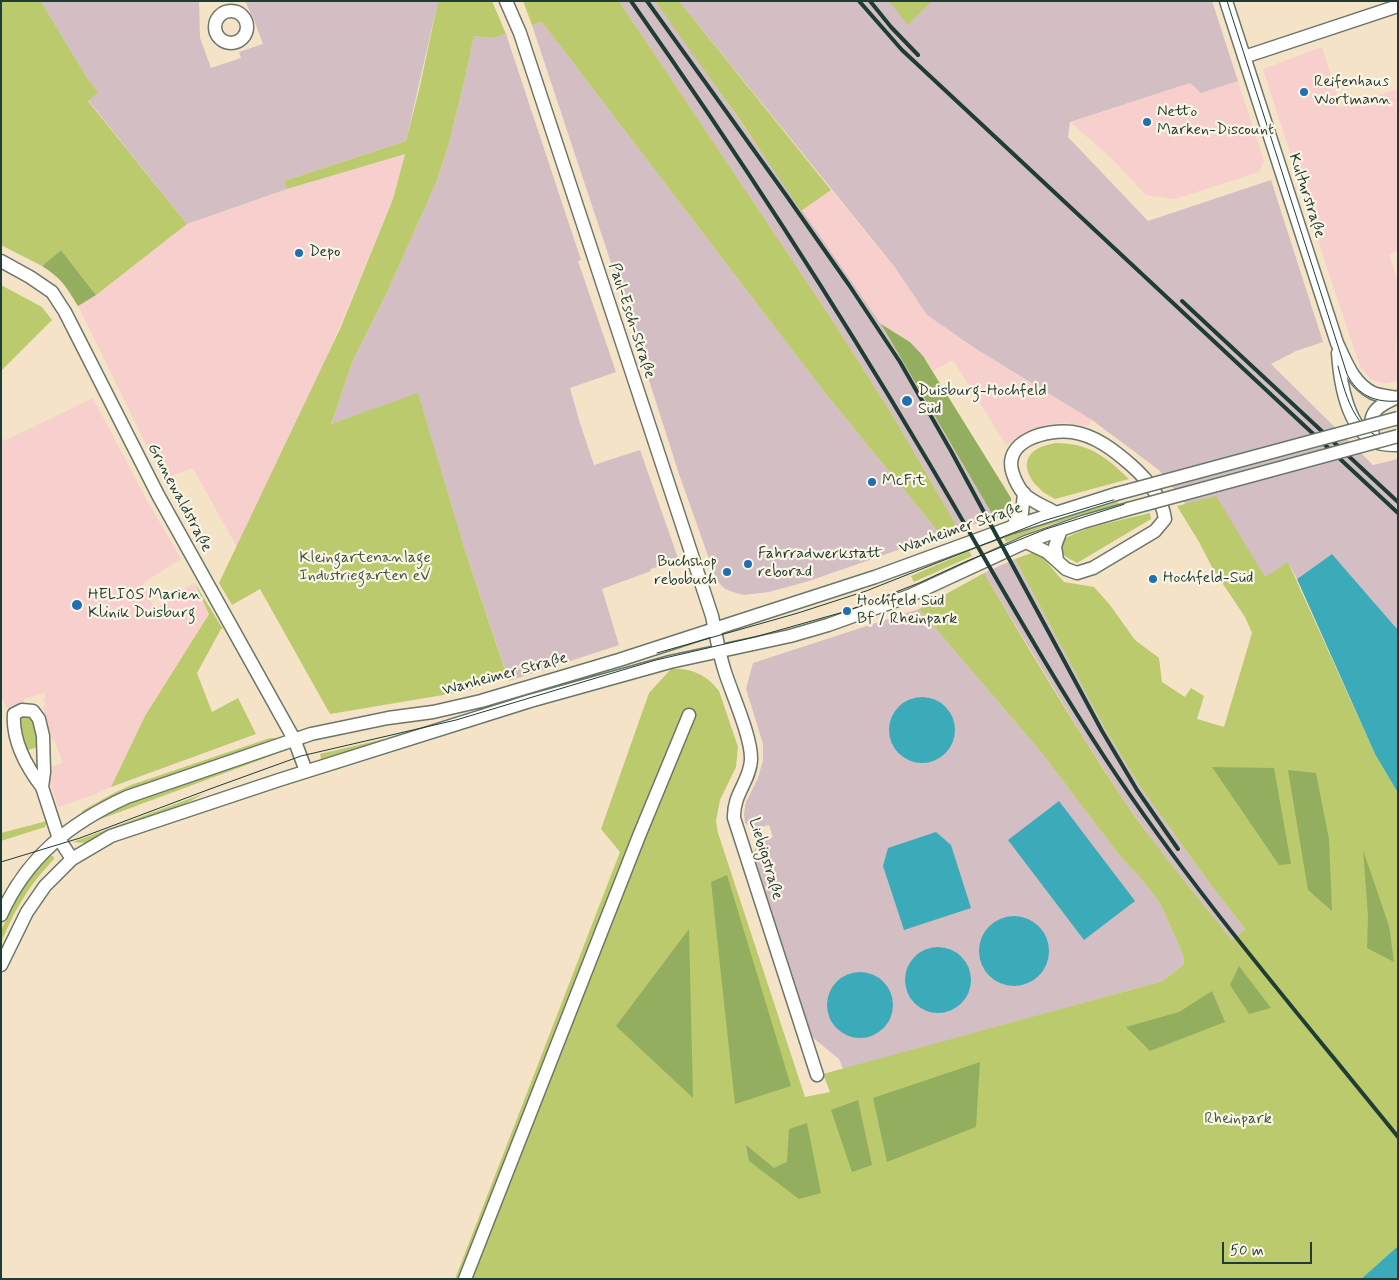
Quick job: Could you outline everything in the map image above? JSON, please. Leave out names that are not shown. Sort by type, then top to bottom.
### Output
[{"type":"street","name":"Paul-Esch-Straße","points":[[506,1],[520,33],[712,616],[719,652]]},
{"type":"street","name":"Kulturstraße","points":[[1226,1],[1337,343]]},
{"type":"street","points":[[1244,57],[1398,6]]},
{"type":"street","name":"Grunewaldstraße","points":[[1,261],[52,292],[65,312],[158,495],[294,739],[306,771]]},
{"type":"street","points":[[1337,343],[1349,369],[1361,385],[1375,394],[1397,398]]},
{"type":"street","points":[[1337,343],[1340,375],[1351,414],[1363,433],[1379,443],[1398,445]]},
{"type":"street","points":[[1379,443],[1373,436],[1371,429],[1372,416],[1378,408],[1397,398]]},
{"type":"street","name":"Wanheimer Straße","points":[[1,915],[21,879],[48,848],[66,832],[99,810],[127,797],[294,739],[333,728],[433,712],[480,701],[620,660],[874,577],[1012,527],[1116,494],[1398,418]]},
{"type":"street","name":"Wanheimer Straße","points":[[1026,542],[1047,552],[1062,566],[1071,572],[1077,573],[1090,570],[1155,531],[1165,519],[1164,509],[1154,491],[1141,474],[1115,451],[1086,436],[1073,432],[1048,433],[1033,437],[1016,448],[1010,467],[1024,494],[1056,513]]},
{"type":"street","name":"Wanheimer Straße","points":[[2,962],[27,912],[45,886],[72,859],[98,843],[132,828],[306,771],[602,680],[670,662],[790,636],[866,612],[928,588],[1026,542],[1061,530],[1128,509],[1398,436]]},
{"type":"street","points":[[1012,527],[1022,513],[1024,494]]},
{"type":"street","points":[[1056,560],[1055,546],[1061,530]]},
{"type":"street","name":"Liebigstraße","points":[[719,652],[749,744],[751,760],[748,773],[734,807],[734,818],[817,1075]]},
{"type":"street","points":[[42,787],[44,772],[43,736],[38,719],[32,711],[22,710],[14,714],[14,733],[21,752],[42,787],[59,839],[72,859]]},
{"type":"street","points":[[465,1279],[639,836],[690,715]]},
{"type":"shaded area","points":[[41,1],[199,1],[200,38],[211,68],[241,58],[239,52],[263,44],[245,1],[438,1],[406,141],[284,181],[287,189],[187,224],[88,100],[97,92]]},
{"type":"shaded area","points":[[619,1],[655,1],[679,33],[881,324],[995,519],[958,528],[893,416],[831,318]]},
{"type":"shaded area","points":[[679,1],[1212,1],[1238,81],[1201,93],[1190,83],[1070,122],[1068,137],[1148,221],[1271,180],[1323,342],[1296,351],[1271,364],[1373,465],[1398,459],[1398,630],[1332,554],[1297,579],[1288,562],[1327,751],[1190,1187],[1304,726],[1186,505],[1159,470],[1092,420],[973,347],[927,315],[894,266]]},
{"type":"shaded area","points":[[542,22],[822,389],[941,535],[809,581],[769,592],[744,595],[725,589],[717,581],[679,474],[532,25]]},
{"type":"shaded area","points":[[506,34],[581,260],[578,261],[616,372],[570,388],[579,420],[594,465],[640,450],[679,561],[650,569],[651,571],[602,589],[619,645],[509,681],[465,550],[418,394],[331,424],[353,360],[388,290],[436,183],[448,147],[474,36],[492,38]]},
{"type":"shaded area","points":[[1322,47],[1341,107],[1398,89],[1398,251],[1389,254],[1398,281],[1398,341],[1396,341],[1398,380],[1388,383],[1381,383],[1370,379],[1360,366],[1263,69]]},
{"type":"shaded area","points":[[1238,81],[1264,161],[1259,172],[1175,199],[1146,195],[1111,158],[1070,122],[1190,83],[1201,93]]},
{"type":"shaded area","points":[[405,153],[393,199],[322,369],[237,547],[193,469],[163,479],[78,306],[106,287],[187,224],[287,189]]},
{"type":"shaded area","points":[[831,190],[894,266],[927,315],[963,341],[1092,420],[1088,426],[1064,423],[1050,424],[1006,445],[953,360],[933,371],[910,342],[881,324],[801,211]]},
{"type":"shaded area","name":"HELIOS Marien Klinik Duisburg","points":[[93,398],[148,502],[181,559],[143,583],[155,609],[193,583],[209,613],[145,716],[111,787],[58,807],[45,769],[63,763],[54,739],[52,739],[43,707],[46,706],[43,699],[46,698],[44,693],[24,699],[24,704],[6,708],[1,694],[1,436],[4,441]]},
{"type":"shaded area","points":[[1015,559],[1105,729],[1141,788],[1245,929],[1232,940],[1159,849],[1123,799],[984,573]]},
{"type":"shaded area","points":[[919,609],[1041,752],[1120,856],[1139,876],[1160,903],[1183,955],[1184,964],[1163,981],[843,1069],[839,1059],[812,1037],[752,855],[759,842],[773,837],[769,825],[753,829],[745,823],[746,802],[758,778],[763,760],[763,744],[746,689],[753,663]]},
{"type":"green space","points":[[1,1],[41,1],[87,78],[98,92],[88,101],[187,224],[96,295],[61,250],[42,266],[1,245]]},
{"type":"green space","name":"Kleingartenanlage Industriegarten eV","points":[[438,1],[492,1],[506,34],[492,38],[474,36],[448,147],[436,183],[388,290],[353,360],[331,424],[418,393],[465,550],[508,679],[461,692],[330,714],[260,589],[232,605],[219,583],[340,329],[393,199],[405,154],[287,189],[284,181],[406,141]]},
{"type":"green space","points":[[523,1],[619,1],[831,318],[893,416],[958,528],[941,535],[822,389],[542,22],[532,25]]},
{"type":"green space","points":[[655,1],[679,1],[831,190],[801,211],[742,123]]},
{"type":"green space","points":[[889,1],[932,1],[908,25]]},
{"type":"green space","points":[[61,250],[96,295],[78,306],[63,283],[42,266]]},
{"type":"green space","points":[[1,285],[42,307],[52,320],[1,371]]},
{"type":"green space","points":[[881,324],[910,342],[923,356],[1011,498],[1008,512],[1002,516],[995,519]]},
{"type":"green space","points":[[1056,443],[1088,449],[1113,464],[1129,479],[1055,499],[1042,491],[1034,483],[1028,472],[1027,460],[1034,451],[1043,446]]},
{"type":"green space","name":"Rheinpark","points":[[1216,496],[1265,577],[1288,562],[1375,754],[1398,793],[1398,1246],[1361,1279],[455,1279],[620,852],[601,829],[649,693],[671,669],[692,671],[704,677],[715,686],[719,691],[738,747],[736,767],[720,800],[716,821],[718,833],[805,1097],[830,1092],[823,1074],[1163,981],[1184,964],[1183,955],[1160,903],[1139,876],[1120,856],[1041,752],[919,609],[984,573],[1087,743],[1149,835],[1232,940],[1245,929],[1141,788],[1105,729],[1015,559],[1034,552],[1042,557],[1064,582],[1094,587],[1110,605],[1135,640],[1159,658],[1162,682],[1185,697],[1191,688],[1204,696],[1197,719],[1224,727],[1252,633],[1245,617],[1213,569],[1177,506]]},
{"type":"green space","points":[[1117,502],[1119,504],[1046,526],[1006,542],[1004,538],[1045,523]]},
{"type":"green space","points":[[1150,513],[1151,519],[1077,563],[1063,555],[1062,544],[1069,536],[1091,528]]},
{"type":"green space","points":[[969,551],[972,556],[914,582],[911,576]]},
{"type":"green space","points":[[194,582],[223,629],[221,629],[197,673],[212,712],[238,698],[256,734],[111,787],[145,716],[209,614]]},
{"type":"green space","points":[[25,715],[30,716],[34,723],[38,747],[25,751],[18,722]]},
{"type":"green space","points":[[270,738],[276,738],[125,792],[96,804],[83,813],[82,811],[131,785]]},
{"type":"green space","points":[[384,739],[384,741],[321,759],[320,754]]},
{"type":"green space","points":[[287,748],[287,750],[98,820],[97,818],[140,799]]},
{"type":"green space","points":[[1212,767],[1274,768],[1291,864],[1279,865]]},
{"type":"green space","points":[[1288,770],[1316,773],[1329,839],[1332,911],[1308,890]]},
{"type":"green space","points":[[205,793],[183,805],[109,831],[85,843],[73,842]]},
{"type":"green space","points":[[47,821],[45,827],[1,841],[1,833]]},
{"type":"green space","points":[[1363,850],[1389,926],[1394,962],[1367,948],[1368,916]]},
{"type":"green space","points":[[50,855],[54,859],[27,892],[1,942],[1,930],[21,889]]},
{"type":"green space","points":[[727,875],[791,1086],[735,1104],[711,882]]},
{"type":"green space","points":[[689,929],[693,1098],[616,1026]]},
{"type":"green space","points":[[1239,966],[1271,1008],[1249,1014],[1230,985]]},
{"type":"green space","points":[[1212,991],[1225,1022],[1150,1051],[1126,1027],[1179,1012]]},
{"type":"green space","points":[[980,1062],[976,1127],[887,1162],[873,1098]]},
{"type":"green space","points":[[858,1100],[872,1165],[852,1172],[831,1110]]},
{"type":"green space","points":[[807,1123],[821,1193],[799,1199],[749,1161],[746,1145],[774,1168],[787,1162],[789,1129]]},
{"type":"water","points":[[1332,554],[1398,630],[1398,793],[1375,754],[1297,579]]},
{"type":"water","points":[[922,697],[935,700],[945,707],[952,717],[955,730],[952,743],[945,753],[935,760],[922,763],[909,760],[899,753],[892,743],[889,730],[892,717],[899,707],[909,700]]},
{"type":"water","points":[[1059,801],[1135,901],[1084,940],[1008,840]]},
{"type":"water","points":[[936,832],[951,845],[971,908],[904,930],[883,866],[888,848]]},
{"type":"water","points":[[1014,916],[1027,919],[1039,926],[1046,938],[1049,951],[1046,964],[1039,976],[1027,983],[1014,986],[1001,983],[989,976],[982,964],[979,951],[982,938],[989,926],[1001,919]]},
{"type":"water","points":[[938,947],[950,950],[961,957],[968,968],[971,980],[968,992],[961,1003],[950,1010],[938,1013],[926,1010],[915,1003],[908,992],[905,980],[908,968],[915,957],[926,950]]},
{"type":"water","points":[[853,972],[867,972],[879,977],[888,986],[893,998],[891,1018],[884,1029],[867,1038],[853,1038],[841,1033],[832,1024],[827,1012],[827,998],[832,986],[841,977]]},
{"type":"water","points":[[1398,1246],[1398,1279],[1361,1279]]},
{"type":"tram line","points":[[1227,1],[1347,374],[1356,387],[1368,396],[1382,401],[1398,401]]},
{"type":"tram line","points":[[1338,366],[1345,392],[1356,416],[1373,434],[1384,440],[1398,442]]},
{"type":"tram line","points":[[1,862],[80,838],[301,756],[456,720],[656,660],[755,637],[847,611],[919,583],[1046,529],[1125,504],[1398,431]]},
{"type":"tram line","points":[[657,653],[798,613],[866,591],[1043,521],[1133,494]]},
{"type":"railway","points":[[631,1],[745,168],[818,281],[889,395],[1059,685],[1140,810],[1211,906],[1398,1137]]},
{"type":"railway","points":[[647,1],[786,195],[900,362],[951,451],[1102,731],[1137,790],[1178,849]]},
{"type":"railway","points":[[859,1],[902,50],[1398,513]]},
{"type":"railway","points":[[870,1],[891,27],[918,55]]},
{"type":"railway","points":[[1182,301],[1398,502]]},
{"type":"place","name":"Reifenhaus Wortmann","points":[[1304,92]]},
{"type":"place","name":"Netto Marken-Discount","points":[[1147,122]]},
{"type":"place","name":"Depo","points":[[299,253]]},
{"type":"place","name":"Duisburg-Hochfeld Süd","points":[[907,401]]},
{"type":"place","name":"McFit","points":[[872,482]]},
{"type":"place","name":"Fahrradwerkstatt reborad","points":[[748,564]]},
{"type":"place","name":"Buchshop rebobuch","points":[[727,572]]},
{"type":"place","name":"Hochfeld-Süd","points":[[1153,579]]},
{"type":"place","name":"HELIOS Marien Klinik Duisburg","points":[[77,605]]},
{"type":"place","name":"Hochfeld Süd Bf / Rheinpark","points":[[847,611]]}]
